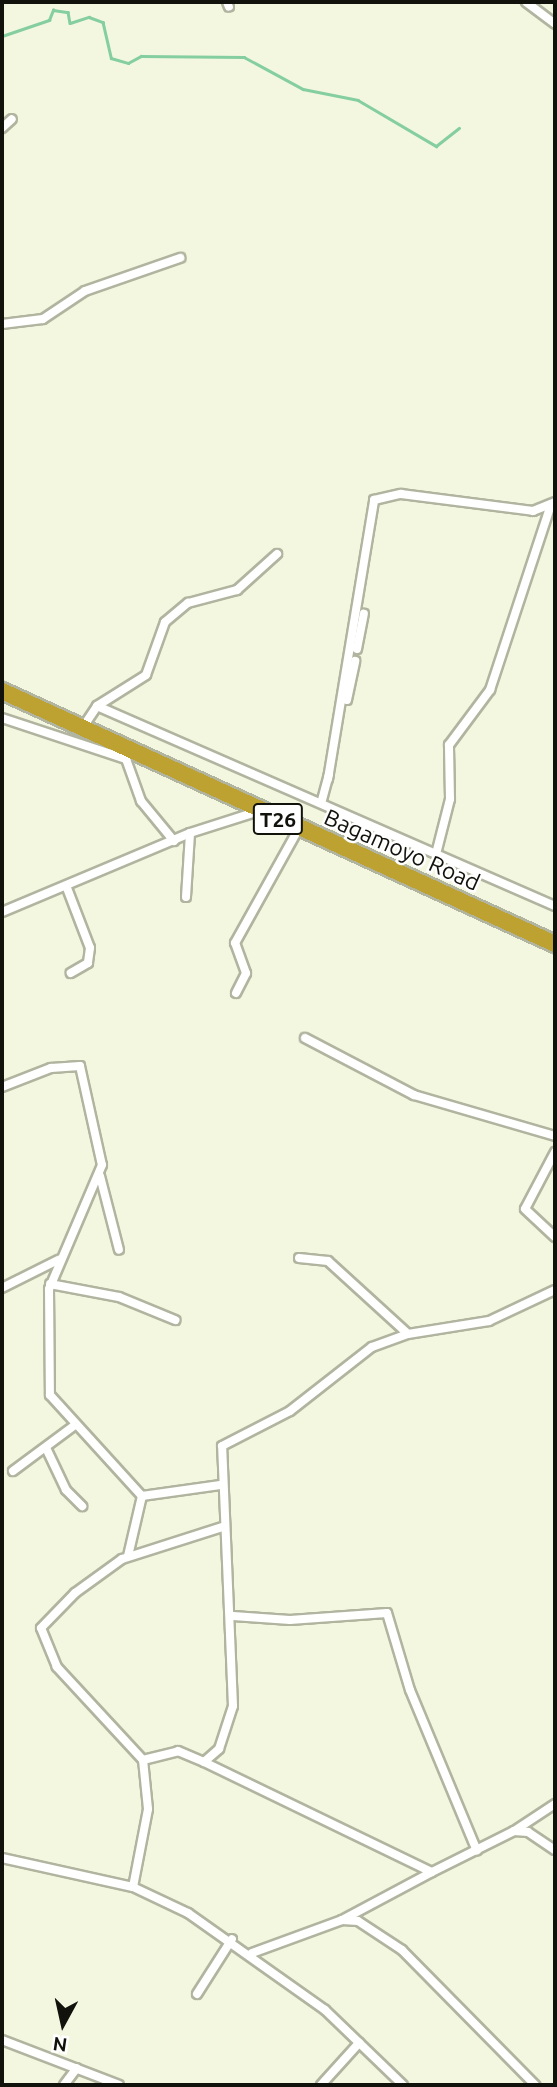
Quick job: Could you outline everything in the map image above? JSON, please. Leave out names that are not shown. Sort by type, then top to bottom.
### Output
[{"type":"highway","name":"Bagamoyo Road","points":[[2,691],[555,944]]},
{"type":"street","points":[[526,2],[555,24]]},
{"type":"street","points":[[2,128],[12,119]]},
{"type":"street","points":[[2,324],[43,319],[85,291],[180,258]]},
{"type":"street","points":[[328,779],[374,500],[390,493],[533,511],[553,503]]},
{"type":"street","points":[[436,854],[450,799],[449,745],[490,690],[553,503]]},
{"type":"street","points":[[83,727],[97,706],[146,675],[165,622],[188,603],[237,590],[277,554]]},
{"type":"street","points":[[322,800],[364,614]]},
{"type":"street","points":[[97,706],[322,800],[555,906]]},
{"type":"street","points":[[2,718],[126,759],[141,801],[174,841]]},
{"type":"street","points":[[2,912],[67,888],[190,832],[260,811]]},
{"type":"street","points":[[236,993],[246,973],[235,943],[299,828]]},
{"type":"street","points":[[186,897],[190,832]]},
{"type":"street","points":[[67,888],[90,948],[88,963],[71,973]]},
{"type":"street","points":[[305,1038],[414,1095],[555,1136]]},
{"type":"street","points":[[2,1087],[51,1068],[80,1066],[100,1176],[119,1250]]},
{"type":"street","points":[[555,1152],[525,1209],[555,1237]]},
{"type":"street","points":[[100,1176],[58,1260],[50,1284],[45,1384],[75,1424],[142,1496]]},
{"type":"street","points":[[299,1258],[328,1261],[408,1334]]},
{"type":"street","points":[[2,1289],[58,1260]]},
{"type":"street","points":[[50,1284],[120,1297],[175,1320]]},
{"type":"street","points":[[204,1762],[219,1749],[233,1706],[233,1616],[222,1527],[220,1485],[226,1441],[290,1412],[372,1347],[408,1334],[489,1321],[531,1307],[555,1290]]},
{"type":"street","points":[[13,1471],[47,1450],[75,1424]]},
{"type":"street","points":[[47,1450],[66,1490],[82,1506]]},
{"type":"street","points":[[142,1496],[220,1485]]},
{"type":"street","points":[[128,1556],[142,1496]]},
{"type":"street","points":[[133,1887],[148,1809],[143,1759],[57,1667],[42,1640],[46,1620],[128,1556],[222,1527]]},
{"type":"street","points":[[233,1616],[281,1620],[387,1613],[410,1690],[477,1852]]},
{"type":"street","points":[[143,1759],[178,1751],[432,1872]]},
{"type":"street","points":[[252,1953],[342,1920],[514,1832],[555,1804]]},
{"type":"street","points":[[514,1832],[528,1832],[555,1850]]},
{"type":"street","points":[[2,1858],[133,1887],[232,1939],[359,2043],[403,2085]]},
{"type":"street","points":[[342,1920],[373,1929],[402,1950],[535,2085]]},
{"type":"street","points":[[197,1994],[232,1939]]},
{"type":"street","points":[[2,2041],[119,2085]]},
{"type":"street","points":[[321,2085],[359,2043]]},
{"type":"street","points":[[64,2085],[77,2067]]},
{"type":"waterway","points":[[2,36],[49,20],[53,10],[68,12],[70,23],[89,17],[103,22],[111,58],[128,63],[141,56],[244,57],[303,89],[358,100],[436,146],[459,128]]}]
